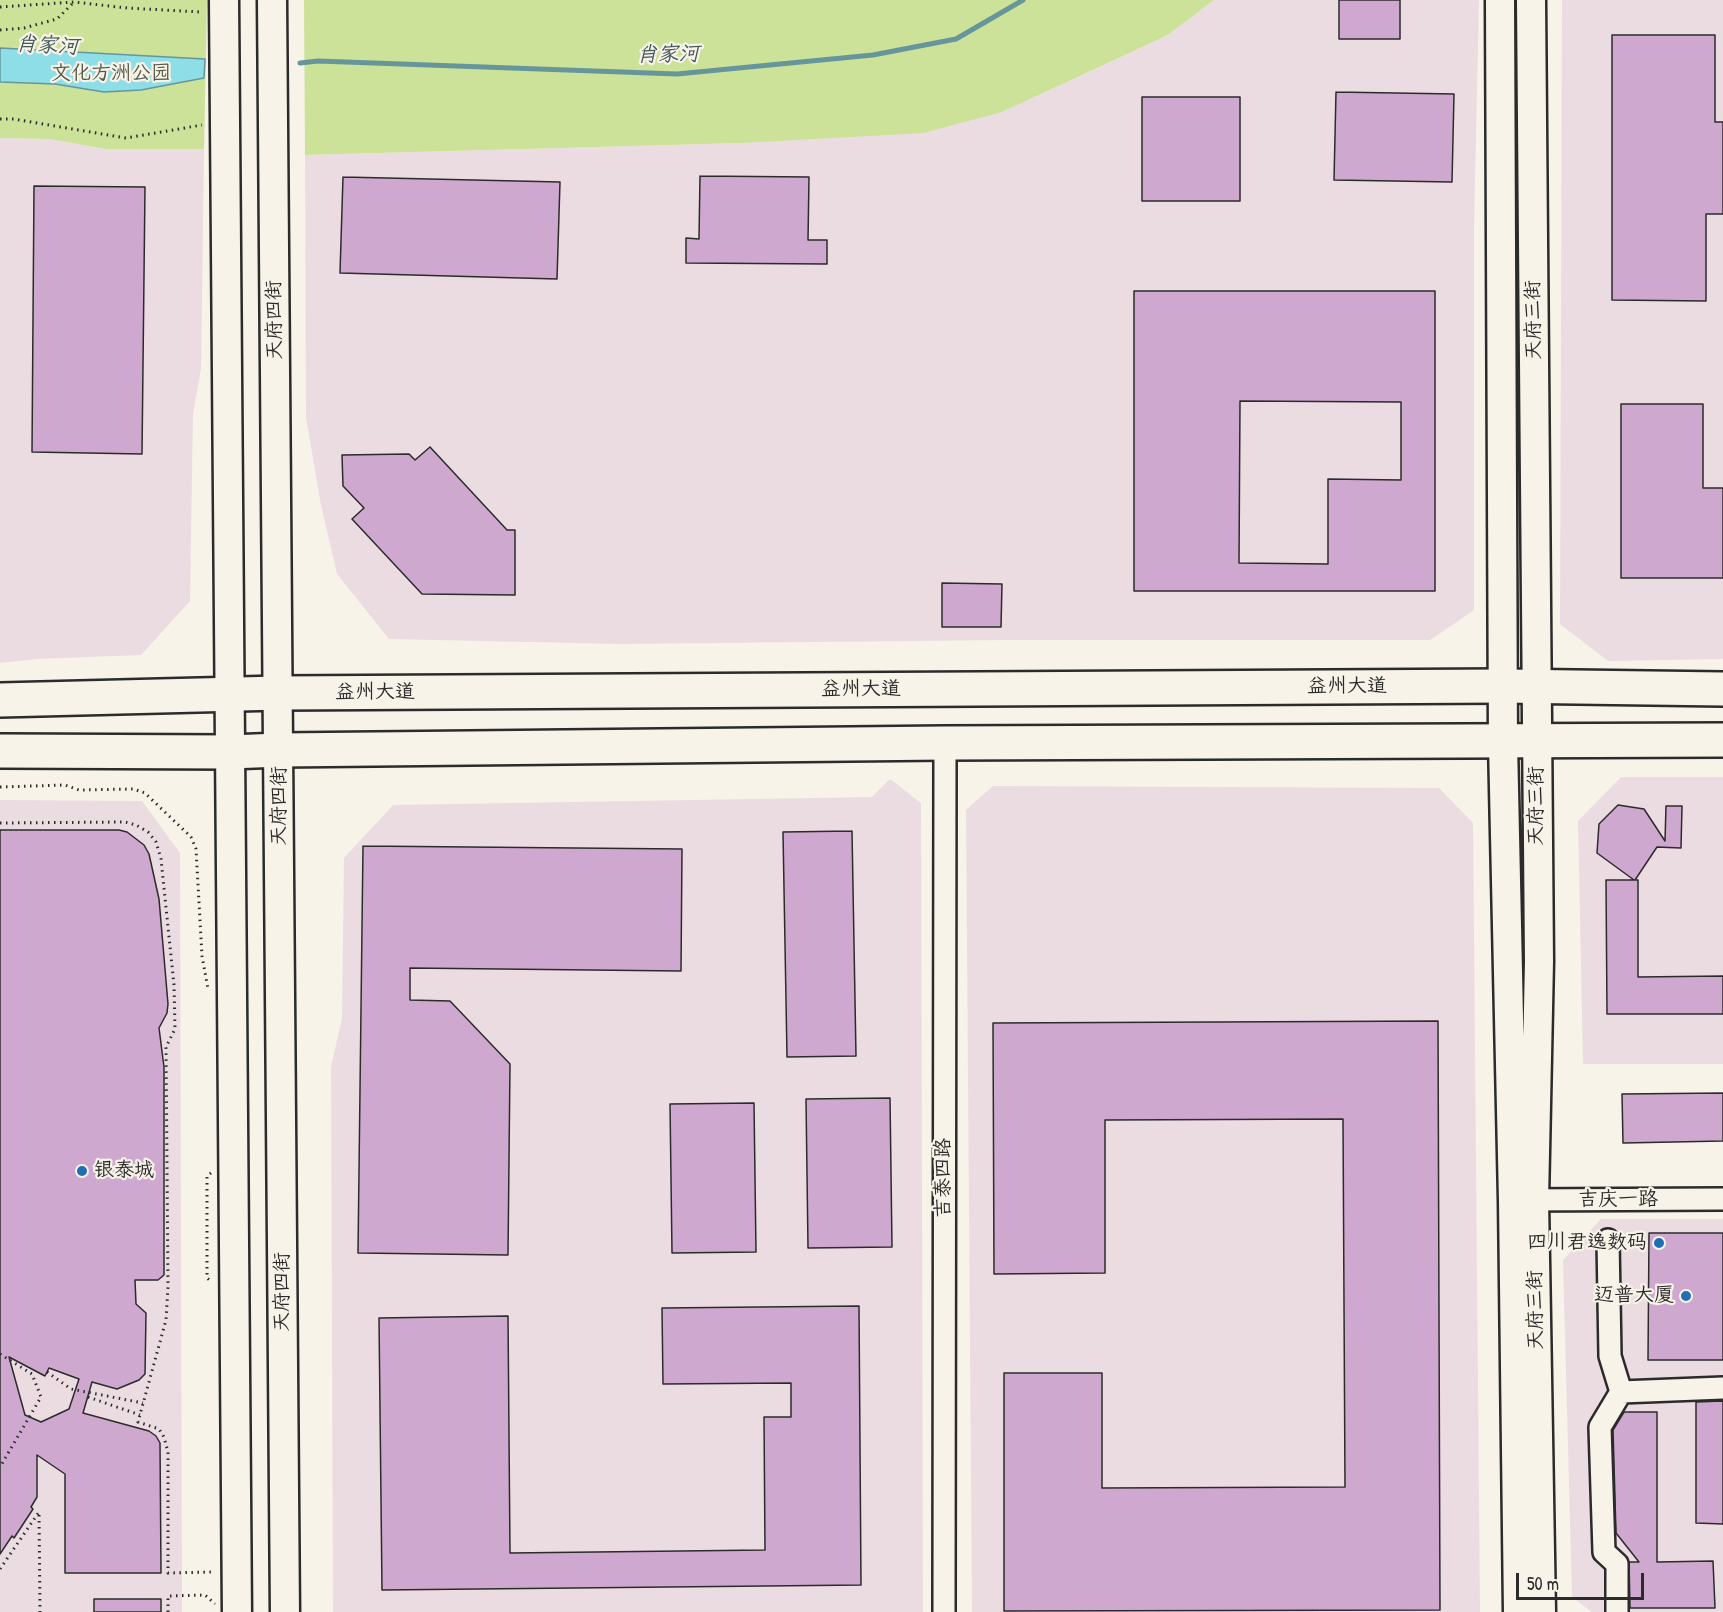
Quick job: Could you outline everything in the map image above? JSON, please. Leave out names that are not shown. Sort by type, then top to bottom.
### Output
[{"type":"main road","name":"益州大道","points":[[0,700],[279,693],[1503,686],[1723,689]]},
{"type":"main road","points":[[0,751],[230,752],[945,743],[1503,743],[1723,740]]},
{"type":"street","name":"天府四街","points":[[272,0],[285,1612]]},
{"type":"street","name":"天府三街","points":[[1500,0],[1503,743],[1541,1612]]},
{"type":"street","name":"天府三街","points":[[1518,1612],[1523,1200],[1539,960],[1531,0]]},
{"type":"street","points":[[224,6],[230,694],[229,1611]]},
{"type":"street","name":"吉泰四路","points":[[944,1612],[945,743]]},
{"type":"street","name":"吉庆一路","points":[[1523,1200],[1723,1199]]},
{"type":"street","points":[[1608,1240],[1610,1356],[1621,1392],[1600,1427],[1604,1552],[1617,1564],[1617,1612]]},
{"type":"street","points":[[1621,1392],[1723,1388]]},
{"type":"path","points":[[0,7],[74,2],[127,8],[224,6]]},
{"type":"path","points":[[0,30],[24,28],[57,19],[74,2]]},
{"type":"path","points":[[0,119],[14,119],[126,138],[204,124]]},
{"type":"path","points":[[0,787],[65,785],[79,790],[133,789],[145,793],[191,837],[196,849],[202,956],[208,990]]},
{"type":"path","points":[[0,823],[125,822],[148,832],[156,842],[161,859],[174,985],[175,1029],[166,1047],[168,1287],[166,1320],[138,1422],[159,1429],[168,1452],[168,1572],[212,1572],[220,1564]]},
{"type":"path","points":[[216,1168],[207,1176],[207,1278],[216,1286]]},
{"type":"path","points":[[0,1354],[32,1374],[41,1397],[0,1467]]},
{"type":"path","points":[[47,1372],[71,1389],[144,1403]]},
{"type":"path","points":[[88,1397],[140,1416]]},
{"type":"path","points":[[0,1569],[39,1512],[40,1612]]},
{"type":"path","points":[[168,1612],[168,1596],[205,1596],[229,1611]]},
{"type":"shaded area","points":[[1214,0],[1479,0],[1474,226],[1474,610],[1430,640],[1008,640],[621,644],[389,639],[337,574],[321,505],[306,418],[305,155],[741,143],[1002,112],[1168,35]]},
{"type":"shaded area","points":[[1562,0],[1723,0],[1723,659],[1608,661],[1560,624]]},
{"type":"shaded area","points":[[0,138],[49,139],[106,149],[204,149],[201,369],[193,414],[190,601],[141,655],[37,659],[0,663]]},
{"type":"shaded area","points":[[1621,777],[1723,777],[1723,1064],[1583,1064],[1578,821]]},
{"type":"shaded area","points":[[890,779],[921,803],[923,1612],[333,1612],[331,1067],[342,1018],[344,858],[393,805],[872,797]]},
{"type":"shaded area","points":[[993,786],[1439,788],[1473,823],[1480,1612],[972,1612],[966,810]]},
{"type":"shaded area","points":[[0,800],[142,801],[180,853],[182,1612],[0,1612]]},
{"type":"shaded area","points":[[1601,1219],[1723,1219],[1723,1612],[1592,1612],[1572,1597],[1563,1260]]},
{"type":"green space","name":"文化方洲公园","points":[[0,0],[207,0],[204,149],[106,149],[49,139],[0,138]]},
{"type":"green space","points":[[304,0],[1214,0],[1168,35],[1002,112],[923,133],[741,143],[305,155]]},
{"type":"water","points":[[0,48],[205,59],[204,78],[141,90],[104,92],[55,84],[0,82]]},
{"type":"building","points":[[1339,0],[1400,0],[1400,39],[1339,39]]},
{"type":"building","points":[[1612,35],[1715,35],[1715,122],[1723,122],[1723,214],[1706,214],[1706,301],[1612,300]]},
{"type":"building","points":[[1336,92],[1454,94],[1452,182],[1334,180]]},
{"type":"building","points":[[1142,97],[1240,97],[1240,201],[1142,201]]},
{"type":"building","points":[[700,176],[809,177],[808,240],[827,240],[827,264],[686,263],[686,238],[699,239]]},
{"type":"building","points":[[343,177],[560,182],[557,279],[340,273]]},
{"type":"building","points":[[34,186],[145,187],[142,454],[32,452]]},
{"type":"building","points":[[1134,291],[1435,291],[1435,591],[1134,591]],"holes":[[[1240,401],[1401,402],[1401,480],[1328,479],[1328,564],[1239,563]]]},
{"type":"building","points":[[1621,404],[1703,404],[1703,488],[1723,488],[1723,578],[1621,578]]},
{"type":"building","points":[[430,447],[507,530],[515,530],[515,595],[422,594],[352,519],[364,508],[343,486],[342,455],[409,454],[415,460]]},
{"type":"building","points":[[942,583],[1002,584],[1001,627],[942,627]]},
{"type":"building","points":[[1618,805],[1644,809],[1665,841],[1666,806],[1682,806],[1681,848],[1657,847],[1635,880],[1638,880],[1638,977],[1723,976],[1723,1014],[1607,1014],[1606,880],[1634,880],[1597,853],[1599,824]]},
{"type":"building","name":"银泰城","points":[[0,830],[119,830],[127,832],[144,845],[149,854],[159,899],[168,1004],[167,1013],[159,1028],[164,1067],[164,1275],[158,1280],[135,1280],[136,1304],[146,1313],[145,1374],[139,1380],[117,1389],[92,1382],[83,1413],[149,1431],[160,1443],[161,1573],[65,1573],[65,1474],[37,1455],[37,1497],[31,1507],[33,1509],[14,1538],[12,1536],[0,1554]],"holes":[[[9,1357],[45,1376],[49,1368],[79,1379],[69,1409],[41,1422],[25,1415]]]},
{"type":"building","points":[[852,831],[856,1056],[787,1057],[783,832]]},
{"type":"building","points":[[363,846],[682,849],[681,971],[410,968],[410,1000],[450,1001],[510,1064],[508,1255],[358,1253]]},
{"type":"building","points":[[1438,1021],[1440,1610],[1004,1611],[1004,1373],[1102,1373],[1102,1488],[1345,1487],[1343,1119],[1105,1120],[1105,1273],[994,1274],[993,1023]]},
{"type":"building","points":[[1723,1093],[1723,1141],[1623,1143],[1622,1094]]},
{"type":"building","points":[[890,1098],[892,1247],[808,1248],[806,1099]]},
{"type":"building","points":[[754,1103],[756,1252],[672,1253],[670,1104]]},
{"type":"building","name":"迈普大厦","points":[[1649,1233],[1723,1233],[1723,1360],[1648,1360]]},
{"type":"building","points":[[859,1306],[861,1585],[382,1590],[379,1318],[508,1316],[510,1553],[765,1550],[764,1417],[791,1417],[791,1383],[663,1384],[662,1308]]},
{"type":"building","points":[[1723,1401],[1723,1524],[1696,1523],[1696,1402]]},
{"type":"building","points":[[1624,1412],[1657,1412],[1657,1562],[1713,1561],[1715,1608],[1630,1608],[1629,1562],[1639,1562],[1616,1533],[1613,1430]]},
{"type":"building","points":[[94,1599],[161,1599],[161,1612],[94,1612]]},
{"type":"waterway","name":"肖家河","points":[[300,63],[318,61],[677,74],[873,55],[956,39],[1023,0]]},
{"type":"place","name":"银泰城","points":[[82,1171]]},
{"type":"place","name":"四川君逸数码","points":[[1659,1243]]},
{"type":"place","name":"迈普大厦","points":[[1686,1296]]}]
